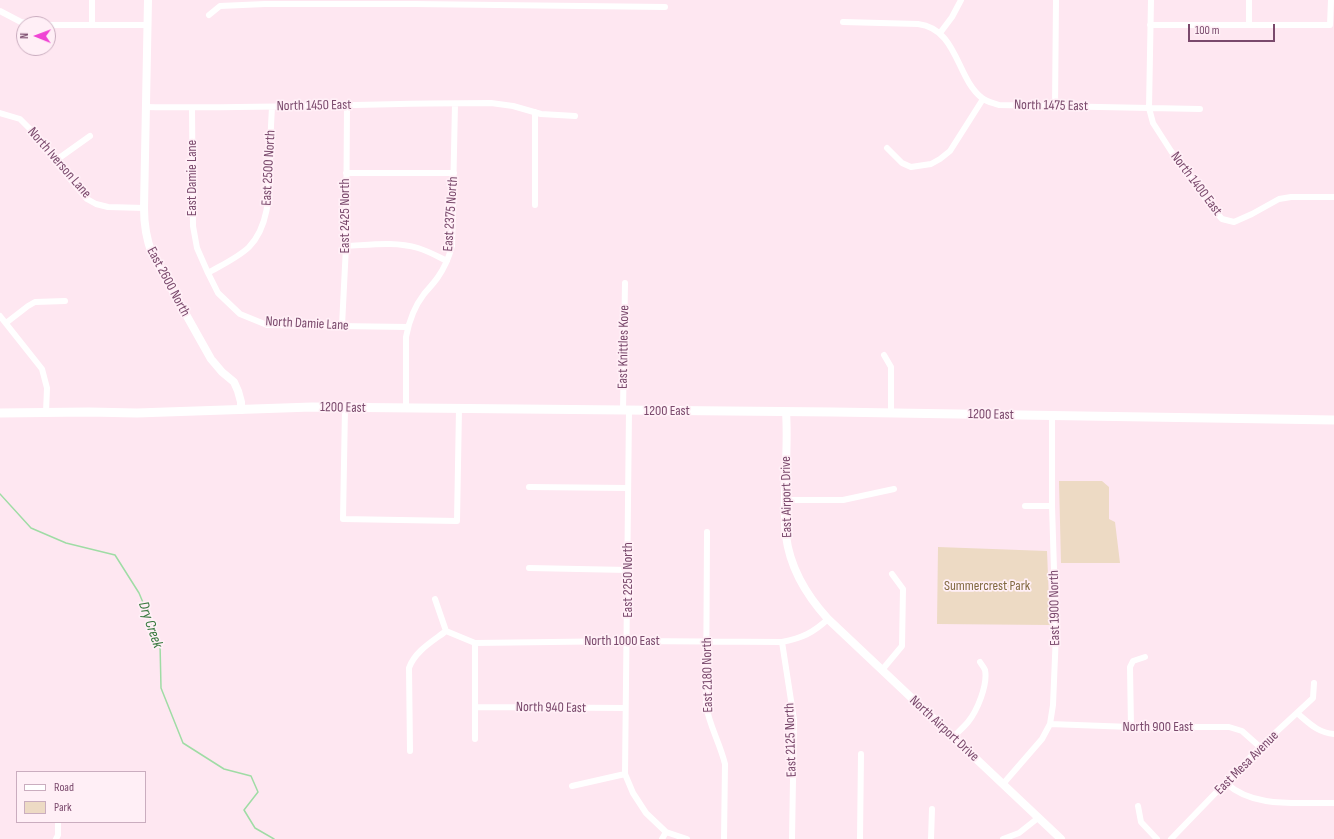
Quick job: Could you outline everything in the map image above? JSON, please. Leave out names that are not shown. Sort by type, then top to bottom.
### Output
[{"type":"main road","name":"1200 East","points":[[0,413],[136,413],[312,408],[406,408],[1052,415],[1334,420]]},
{"type":"street","points":[[92,0],[92,25]]},
{"type":"street","name":"East 2600 North","points":[[148,0],[144,208],[146,239],[152,254],[211,359],[222,372],[234,382],[238,390],[241,410]]},
{"type":"street","points":[[940,33],[952,17],[960,0]]},
{"type":"street","points":[[1055,107],[1056,0]]},
{"type":"street","name":"North 1400 East","points":[[1151,0],[1149,108],[1153,123],[1209,204],[1222,219],[1234,222],[1279,199],[1291,197],[1334,197]]},
{"type":"street","points":[[1249,0],[1249,25]]},
{"type":"street","points":[[1150,25],[1330,25],[1331,0]]},
{"type":"street","points":[[209,15],[220,6],[338,2],[414,4],[594,3],[665,7]]},
{"type":"street","points":[[0,11],[16,19]]},
{"type":"street","points":[[843,22],[918,24],[933,28],[947,41],[969,81],[978,94],[984,99],[950,151],[936,162],[923,166],[911,167],[902,163],[887,148]]},
{"type":"street","points":[[56,25],[148,26]]},
{"type":"street","name":"North 1475 East","points":[[984,99],[999,105],[1200,109]]},
{"type":"street","name":"North 1450 East","points":[[146,107],[192,108],[482,103],[504,104],[541,114],[575,116]]},
{"type":"street","name":"East 2375 North","points":[[406,408],[406,337],[408,327],[414,309],[438,277],[447,261],[452,246],[455,104]]},
{"type":"street","name":"East 2425 North","points":[[342,326],[346,246],[347,105]]},
{"type":"street","name":"East 2500 North","points":[[208,273],[228,262],[249,247],[259,232],[265,217],[269,197],[272,107]]},
{"type":"street","name":"East Damie Lane","points":[[192,108],[193,226],[197,248]]},
{"type":"street","points":[[535,112],[535,205]]},
{"type":"street","name":"North Iverson Lane","points":[[0,113],[20,119],[37,136],[55,161],[87,199],[108,208],[144,208]]},
{"type":"street","points":[[55,161],[90,136]]},
{"type":"street","points":[[346,173],[454,173]]},
{"type":"street","points":[[346,246],[394,244],[429,252],[447,261]]},
{"type":"street","name":"North Damie Lane","points":[[197,248],[218,293],[240,314],[267,325],[408,327]]},
{"type":"street","name":"East Knittles Kove","points":[[625,283],[626,411]]},
{"type":"street","points":[[6,323],[35,302],[65,300]]},
{"type":"street","points":[[0,316],[42,368],[47,388],[46,412]]},
{"type":"street","points":[[884,355],[891,367],[891,413]]},
{"type":"street","points":[[345,408],[343,519],[457,521],[459,409]]},
{"type":"street","name":"East 2250 North","points":[[625,774],[628,570],[626,411]]},
{"type":"street","name":"East Airport Drive","points":[[786,412],[786,537],[797,574],[810,598],[828,620]]},
{"type":"street","name":"East 1900 North","points":[[1003,784],[1037,746],[1050,724],[1053,705],[1056,633],[1052,506],[1052,415]]},
{"type":"street","points":[[529,487],[628,488]]},
{"type":"street","points":[[786,500],[843,500],[894,489]]},
{"type":"street","points":[[1025,506],[1052,506]]},
{"type":"street","name":"East 2180 North","points":[[707,532],[706,705],[725,764],[724,839]]},
{"type":"street","points":[[529,568],[628,570]]},
{"type":"street","points":[[882,670],[902,646],[903,589],[892,574]]},
{"type":"street","points":[[410,751],[409,668],[416,655],[446,631],[436,599]]},
{"type":"street","name":"North 1000 East","points":[[446,631],[475,643],[627,641],[782,642],[797,639],[809,634],[828,620]]},
{"type":"street","name":"North Airport Drive","points":[[828,620],[1061,839]]},
{"type":"street","name":"East 2125 North","points":[[782,642],[794,720],[792,839]]},
{"type":"street","points":[[475,643],[476,739]]},
{"type":"street","points":[[1131,728],[1130,667],[1133,661],[1145,657]]},
{"type":"street","points":[[952,738],[973,715],[981,697],[984,682],[984,670],[980,662]]},
{"type":"street","name":"East Mesa Avenue","points":[[1171,839],[1260,747],[1313,698],[1314,683]]},
{"type":"street","name":"North 940 East","points":[[476,707],[625,708]]},
{"type":"street","points":[[1297,713],[1318,731],[1327,734],[1334,734]]},
{"type":"street","name":"North 900 East","points":[[1050,724],[1131,728],[1229,727],[1242,731],[1260,747]]},
{"type":"street","points":[[860,839],[861,754]]},
{"type":"street","points":[[572,786],[625,774],[632,793],[646,812],[666,832],[687,839]]},
{"type":"street","points":[[1226,783],[1249,798],[1258,800],[1270,802],[1334,803]]},
{"type":"street","points":[[1138,806],[1141,822],[1157,839]]},
{"type":"street","points":[[931,839],[932,809]]},
{"type":"street","points":[[1003,839],[1019,833],[1038,818]]},
{"type":"street","points":[[56,839],[58,835],[58,823]]},
{"type":"street","points":[[662,839],[666,832]]},
{"type":"green space","points":[[1059,481],[1102,481],[1109,487],[1109,519],[1115,522],[1120,563],[1061,563]]},
{"type":"green space","name":"Summercrest Park","points":[[938,547],[1047,551],[1050,625],[937,624]]},
{"type":"waterway","name":"Dry Creek","points":[[0,494],[31,528],[66,543],[115,555],[139,593],[160,643],[161,688],[183,743],[224,769],[251,776],[258,792],[244,810],[255,828],[274,839]]}]
